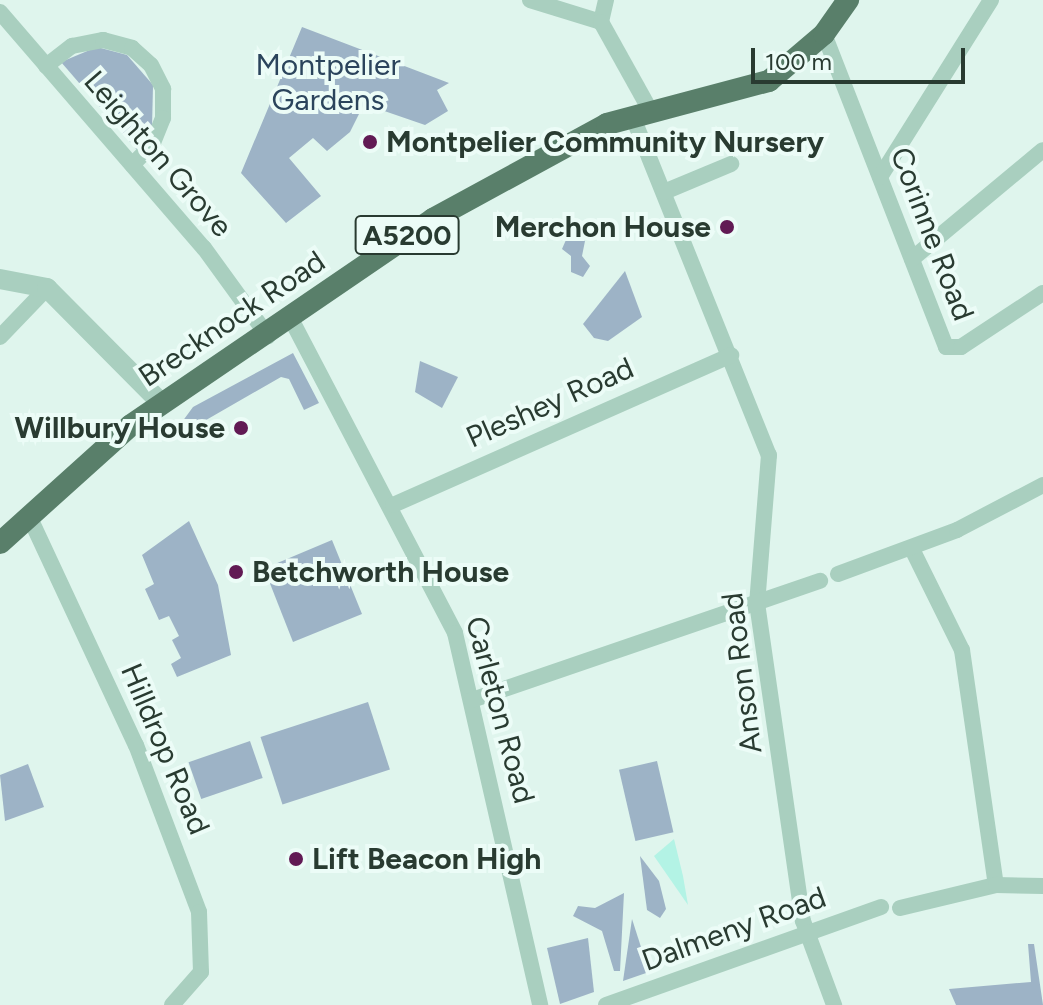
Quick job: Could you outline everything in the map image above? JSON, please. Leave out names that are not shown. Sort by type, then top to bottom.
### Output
[{"type":"main road","name":"Brecknock Road","points":[[0,543],[162,404],[268,336],[460,202],[642,113],[769,81],[824,34],[848,0]]},
{"type":"street","points":[[530,0],[601,22],[606,0]]},
{"type":"street","points":[[880,177],[991,0]]},
{"type":"street","name":"Leighton Grove","points":[[0,12],[132,165],[268,336]]},
{"type":"street","name":"Anson Road","points":[[601,22],[642,113],[664,192],[769,455],[757,603],[806,932],[834,1005]]},
{"type":"street","name":"Corinne Road","points":[[824,34],[949,349],[1043,293]]},
{"type":"street","points":[[46,66],[72,46],[103,40],[132,48],[151,65],[163,89],[163,118],[152,145],[132,165]]},
{"type":"street","points":[[912,259],[1043,150]]},
{"type":"street","points":[[664,192],[731,164]]},
{"type":"street","points":[[0,279],[47,288],[162,404]]},
{"type":"street","points":[[0,337],[47,288]]},
{"type":"street","name":"Carleton Road","points":[[291,319],[393,505],[455,633],[540,1005]]},
{"type":"street","name":"Pleshey Road","points":[[393,505],[731,355]]},
{"type":"street","points":[[838,574],[912,549],[1043,485]]},
{"type":"street","name":"Hilldrop Road","points":[[29,516],[136,745],[196,900],[201,972],[172,1005]]},
{"type":"street","points":[[912,549],[964,659],[996,885]]},
{"type":"street","points":[[472,700],[820,581]]},
{"type":"street","points":[[900,908],[996,885],[1043,886]]},
{"type":"street","name":"Dalmeny Road","points":[[606,1005],[881,907]]},
{"type":"green space","name":"Montpelier Gardens","points":[[302,27],[449,83],[437,90],[448,111],[425,125],[364,104],[350,132],[327,151],[313,138],[289,158],[321,196],[286,223],[241,173]]},
{"type":"green space","points":[[97,47],[127,55],[153,85],[152,128],[137,150],[61,62]]},
{"type":"green space","points":[[569,233],[585,241],[582,256],[590,266],[583,277],[571,272],[571,256],[562,249]]},
{"type":"green space","points":[[625,271],[642,317],[608,341],[594,338],[583,324]]},
{"type":"green space","points":[[293,353],[319,403],[304,410],[289,379],[281,377],[187,431],[182,422],[193,407]]},
{"type":"green space","points":[[420,361],[458,377],[442,408],[415,392]]},
{"type":"green space","points":[[189,521],[218,585],[231,655],[177,677],[171,664],[181,658],[172,640],[179,636],[169,616],[159,620],[145,589],[154,584],[142,555]]},
{"type":"green space","points":[[332,540],[362,614],[293,642],[269,581],[275,564]]},
{"type":"green space","points":[[368,702],[390,770],[282,804],[261,737]]},
{"type":"green space","points":[[250,741],[263,778],[201,799],[189,762]]},
{"type":"green space","points":[[657,761],[673,832],[635,841],[619,770]]},
{"type":"green space","points":[[28,764],[44,807],[5,821],[0,775]]},
{"type":"green space","points":[[640,856],[659,881],[666,909],[660,918],[647,910]]},
{"type":"green space","points":[[624,893],[620,971],[614,971],[602,931],[573,916],[578,906],[595,908]]},
{"type":"green space","points":[[632,919],[649,972],[623,981]]},
{"type":"green space","points":[[588,938],[594,992],[560,1004],[547,948]]},
{"type":"green space","points":[[1028,944],[1034,944],[1043,1005],[956,1005],[949,989],[1031,982]]},
{"type":"sand","points":[[674,839],[683,876],[688,905],[654,856]]},
{"type":"place","name":"Montpelier Community Nursery","points":[[370,142]]},
{"type":"place","name":"Merchon House","points":[[727,227]]},
{"type":"place","name":"Willbury House","points":[[241,428]]},
{"type":"place","name":"Betchworth House","points":[[236,572]]},
{"type":"place","name":"Lift Beacon High","points":[[296,859]]}]
